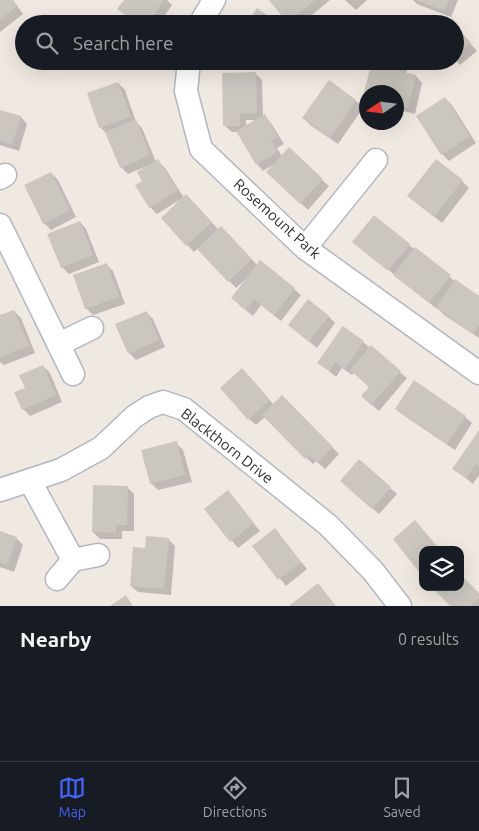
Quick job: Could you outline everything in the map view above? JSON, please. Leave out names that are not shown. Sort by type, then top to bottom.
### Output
[{"type":"street","points":[[205,15],[214,0]]},
{"type":"street","name":"Rosemount Park","points":[[189,70],[186,91],[201,149],[305,248],[479,373]]},
{"type":"street","points":[[305,248],[376,160]]},
{"type":"street","points":[[0,225],[73,374]]},
{"type":"street","points":[[59,344],[92,328]]},
{"type":"street","name":"Blackthorn Drive","points":[[0,490],[30,482],[61,470],[101,448],[134,416],[149,406],[163,402],[184,409],[328,525],[372,571],[400,606]]},
{"type":"street","points":[[30,482],[73,560]]},
{"type":"street","points":[[57,579],[73,560],[98,556]]},
{"type":"building","points":[[0,0],[13,0],[17,6],[0,20]]},
{"type":"building","points":[[124,0],[164,0],[154,15],[125,15],[117,9]]},
{"type":"building","points":[[269,0],[315,0],[297,15],[281,15]]},
{"type":"building","points":[[416,0],[449,0],[444,11]]},
{"type":"building","points":[[257,8],[267,15],[252,15]]},
{"type":"building","points":[[464,35],[471,43],[464,49]]},
{"type":"building","points":[[370,70],[399,70],[416,75],[408,108],[404,107],[404,85],[366,85]]},
{"type":"building","points":[[256,72],[257,113],[240,114],[240,126],[223,126],[222,73]]},
{"type":"building","points":[[329,80],[356,100],[330,138],[302,118]]},
{"type":"building","points":[[118,82],[131,117],[99,128],[87,93]]},
{"type":"building","points":[[445,97],[470,136],[441,155],[416,116]]},
{"type":"building","points":[[0,110],[21,116],[12,145],[0,141]]},
{"type":"building","points":[[265,114],[278,137],[271,140],[277,152],[256,165],[236,131]]},
{"type":"building","points":[[136,119],[150,155],[120,168],[105,132]]},
{"type":"building","points":[[289,147],[323,179],[300,204],[266,172]]},
{"type":"building","points":[[158,159],[178,190],[149,208],[135,185],[142,181],[137,172]]},
{"type":"building","points":[[436,159],[463,180],[434,217],[407,196]]},
{"type":"building","points":[[51,172],[70,210],[43,224],[24,185]]},
{"type":"building","points":[[186,194],[212,222],[186,246],[161,218]]},
{"type":"building","points":[[374,215],[410,244],[388,271],[352,242]]},
{"type":"building","points":[[80,221],[93,255],[61,268],[47,234]]},
{"type":"building","points":[[221,226],[252,259],[228,282],[197,249]]},
{"type":"building","points":[[415,247],[451,275],[429,303],[393,275]]},
{"type":"building","points":[[260,260],[295,288],[274,315],[254,299],[246,310],[231,298]]},
{"type":"building","points":[[107,263],[119,297],[85,309],[73,275]]},
{"type":"building","points":[[455,279],[479,296],[479,325],[473,334],[436,308]]},
{"type":"building","points":[[308,299],[329,316],[309,342],[288,325]]},
{"type":"building","points":[[14,310],[29,346],[0,357],[0,315]]},
{"type":"building","points":[[147,311],[159,340],[128,354],[115,324]]},
{"type":"building","points":[[343,326],[364,341],[345,369],[335,362],[329,371],[317,363]]},
{"type":"building","points":[[371,345],[401,371],[371,405],[361,396],[369,387],[350,370]]},
{"type":"building","points":[[43,365],[56,395],[22,410],[14,392],[25,388],[19,375]]},
{"type":"building","points":[[242,368],[270,400],[248,420],[220,388]]},
{"type":"building","points":[[414,380],[466,416],[447,444],[395,409]]},
{"type":"building","points":[[282,395],[333,447],[317,463],[308,455],[305,459],[262,415]]},
{"type":"building","points":[[479,430],[479,466],[476,464],[466,478],[452,469]]},
{"type":"building","points":[[177,441],[185,475],[150,484],[141,450]]},
{"type":"building","points":[[359,459],[391,487],[372,509],[340,481]]},
{"type":"building","points":[[93,485],[128,486],[127,525],[116,525],[116,533],[92,532]]},
{"type":"building","points":[[228,490],[254,523],[230,542],[204,509]]},
{"type":"building","points":[[415,520],[437,546],[419,546],[419,572],[393,539]]},
{"type":"building","points":[[275,528],[301,562],[278,580],[252,546]]},
{"type":"building","points":[[0,531],[17,537],[7,565],[0,563]]},
{"type":"building","points":[[146,536],[169,538],[164,589],[130,586],[133,547],[145,548]]},
{"type":"building","points":[[464,578],[479,593],[479,598],[470,606],[450,606],[436,591],[464,591]]},
{"type":"building","points":[[318,583],[336,606],[289,606]]},
{"type":"building","points":[[126,595],[133,606],[110,606]]}]
